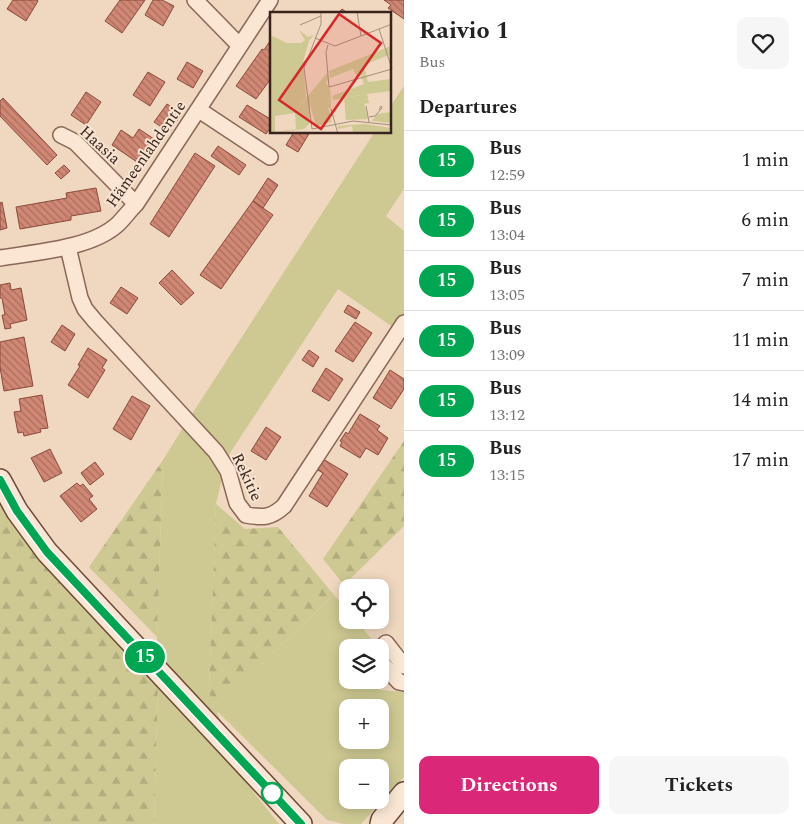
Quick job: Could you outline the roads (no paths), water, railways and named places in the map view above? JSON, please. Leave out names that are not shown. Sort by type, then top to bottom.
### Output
[{"type":"street","points":[[195,0],[240,46]]},
{"type":"street","name":"Hämeenlahdentie","points":[[0,258],[68,246],[93,239],[117,225],[136,204],[270,0]]},
{"type":"street","points":[[199,110],[270,157]]},
{"type":"street","name":"Haasia","points":[[60,135],[75,142],[136,204]]},
{"type":"street","name":"Rekitie","points":[[68,246],[80,298],[85,309],[216,452],[228,470],[237,503],[246,515],[261,518],[276,514],[284,506],[404,323]]},
{"type":"street","points":[[0,480],[17,511],[47,552],[301,824]]},
{"type":"street","points":[[389,647],[404,666]]},
{"type":"street","points":[[389,671],[399,682],[404,683]]},
{"type":"street","points":[[379,823],[404,793]]}]
